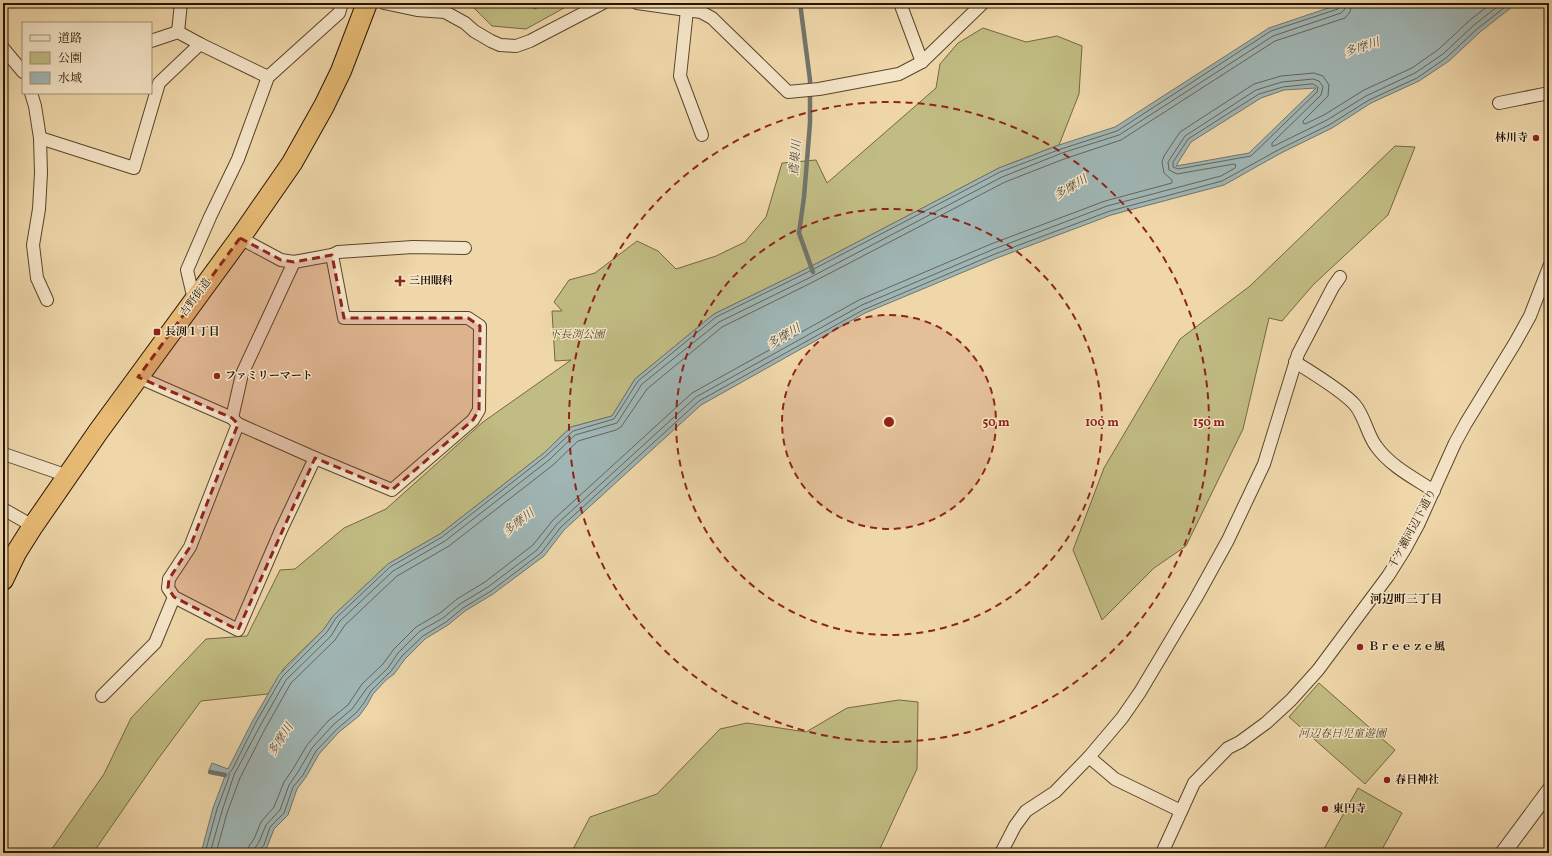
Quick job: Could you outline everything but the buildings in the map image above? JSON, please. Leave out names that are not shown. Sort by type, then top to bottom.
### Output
[{"type":"highway","name":"吉野街道","points":[[3,580],[16,553],[33,526],[138,377],[240,238],[292,162],[324,106],[341,71],[367,3]]},
{"type":"street","points":[[178,32],[182,3]]},
{"type":"street","points":[[194,300],[187,270],[210,217],[238,159],[268,77],[338,13],[342,3]]},
{"type":"street","points":[[384,3],[417,10],[445,12],[465,23],[474,31],[491,41],[500,45],[516,46],[530,41],[603,3]]},
{"type":"street","points":[[637,3],[701,12],[712,18],[788,92],[819,89],[899,74],[922,62],[983,3]]},
{"type":"street","points":[[900,3],[922,62]]},
{"type":"street","points":[[687,10],[680,76],[702,136]]},
{"type":"street","points":[[152,41],[178,32],[268,77]]},
{"type":"street","points":[[40,138],[134,168],[159,83],[200,44]]},
{"type":"street","points":[[3,48],[22,71]]},
{"type":"street","points":[[1499,103],[1549,93]]},
{"type":"street","points":[[31,94],[35,106],[40,138],[41,173],[39,209],[34,245],[37,278],[48,300]]},
{"type":"street","points":[[240,238],[281,260],[294,262],[332,255],[338,252],[413,247],[465,248]]},
{"type":"street","points":[[138,377],[315,458],[392,490],[473,420],[479,410],[480,326],[468,318],[344,318],[332,255]]},
{"type":"street","points":[[294,262],[242,374],[235,421],[190,547],[169,579],[168,588],[174,597],[238,630],[281,530],[315,458]]},
{"type":"street","name":"千ケ瀬河辺下通り","points":[[1164,853],[1194,783],[1228,748],[1240,742],[1266,723],[1291,700],[1318,670],[1395,565],[1418,525],[1463,430],[1530,316],[1549,267]]},
{"type":"street","points":[[1001,853],[1015,826],[1026,811],[1055,792],[1089,758],[1122,718],[1140,692],[1196,598],[1225,546],[1264,464],[1298,354],[1340,277]]},
{"type":"street","points":[[1295,362],[1349,399],[1360,413],[1375,446],[1389,461],[1434,491]]},
{"type":"street","points":[[3,455],[4,454],[68,476]]},
{"type":"street","points":[[3,509],[33,526]]},
{"type":"street","points":[[102,696],[155,643],[174,597]]},
{"type":"street","points":[[1089,758],[1116,779],[1181,811]]},
{"type":"street","points":[[1503,853],[1548,795]]},
{"type":"highlighted area","points":[[240,238],[281,260],[294,262],[332,255],[344,318],[468,318],[480,326],[479,410],[473,420],[392,490],[315,458],[238,630],[174,597],[168,588],[169,579],[190,547],[238,424],[232,418],[138,377]]},
{"type":"green space","points":[[469,3],[573,3],[526,29],[492,26]]},
{"type":"green space","name":"下長渕公園","points":[[983,28],[1026,42],[1057,36],[1082,46],[1079,94],[1059,145],[999,168],[804,270],[714,314],[635,379],[612,416],[571,427],[544,453],[440,534],[388,564],[333,616],[324,629],[284,668],[268,694],[201,701],[158,759],[93,853],[49,853],[104,774],[131,718],[206,639],[247,636],[280,570],[295,569],[344,528],[386,509],[483,422],[571,360],[555,361],[552,311],[562,311],[554,302],[569,280],[595,273],[637,241],[658,251],[676,269],[716,256],[745,242],[766,217],[782,163],[816,160],[827,183],[936,88],[940,64],[958,43]]},
{"type":"green space","points":[[1395,146],[1415,147],[1388,215],[1313,285],[1282,321],[1269,318],[1243,429],[1186,546],[1154,568],[1102,620],[1073,550],[1104,468],[1180,339],[1250,286]]},
{"type":"green space","name":"河辺春日児童遊園","points":[[1319,683],[1395,750],[1365,784],[1289,717]]},
{"type":"green space","points":[[899,700],[918,702],[917,769],[878,853],[571,853],[590,817],[657,794],[720,729],[747,723],[806,732],[847,708]]},
{"type":"green space","points":[[1358,788],[1402,813],[1380,853],[1331,853],[1324,849]]},
{"type":"water","name":"多摩川","points":[[1343,3],[1517,3],[1480,32],[1449,61],[1419,81],[1371,103],[1332,128],[1281,153],[1224,185],[1111,215],[997,258],[865,313],[701,405],[564,530],[544,556],[493,594],[465,611],[448,625],[425,639],[405,659],[394,674],[373,694],[359,716],[339,732],[319,754],[306,777],[297,789],[288,815],[274,829],[267,847],[261,853],[201,853],[213,808],[225,776],[209,770],[212,763],[228,769],[252,722],[279,675],[324,629],[333,616],[388,564],[440,534],[544,453],[571,427],[612,416],[635,379],[714,314],[804,270],[999,168],[1059,145],[1115,127],[1269,28]],"holes":[[[1316,88],[1249,153],[1176,166],[1191,142],[1261,98],[1284,90]]]},
{"type":"waterway","name":"鳶巣川","points":[[526,3],[535,7],[542,3]]},
{"type":"waterway","name":"鳶巣川","points":[[800,3],[810,80],[810,123],[804,197],[799,233],[813,272]]},
{"type":"waterway","points":[[210,772],[225,775]]},
{"type":"place","name":"林川寺","points":[[1536,138]]},
{"type":"place","name":"三田眼科","points":[[400,281]]},
{"type":"place","name":"長渕１丁目","points":[[157,332]]},
{"type":"place","name":"ファミリーマート","points":[[217,376]]},
{"type":"place","name":"Ｂｒｅｅｚｅ風","points":[[1360,647]]},
{"type":"place","name":"春日神社","points":[[1387,780]]},
{"type":"place","name":"東円寺","points":[[1325,809]]},
{"type":"district","name":"河辺町三丁目","points":[[1406,600]]}]
